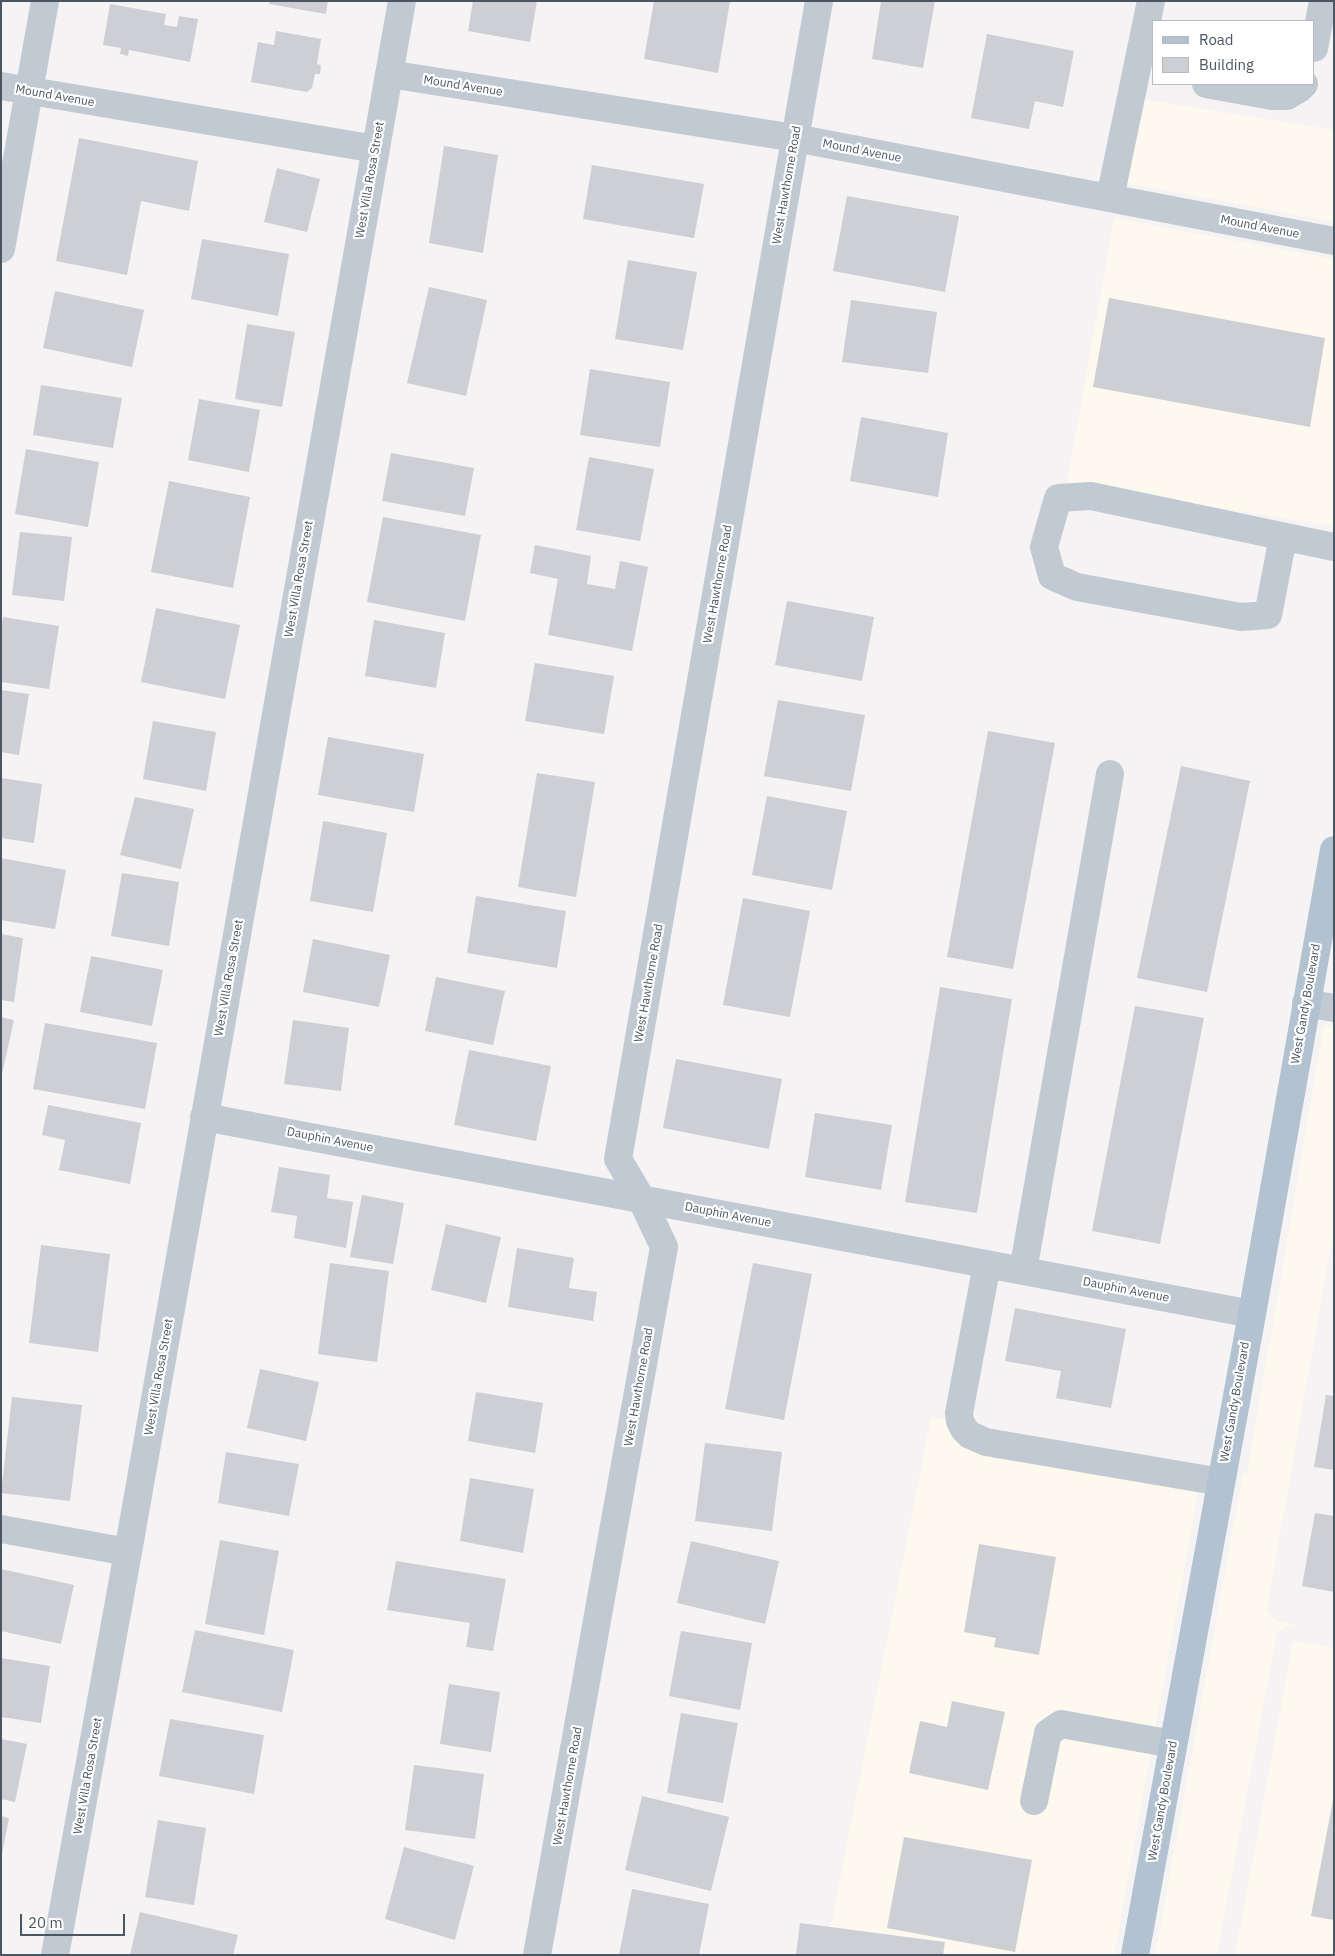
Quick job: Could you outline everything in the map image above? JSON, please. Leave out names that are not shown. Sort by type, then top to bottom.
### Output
[{"type":"main road","name":"West Gandy Boulevard","points":[[1135,1955],[1252,1314],[1334,850]]},
{"type":"street","points":[[1,249],[45,1]]},
{"type":"street","name":"West Villa Rosa Street","points":[[55,1955],[402,1]]},
{"type":"street","name":"West Hawthorne Road","points":[[537,1955],[664,1247],[618,1159],[819,1]]},
{"type":"street","points":[[1110,198],[1145,72],[1151,1]]},
{"type":"street","points":[[1315,43],[1323,1]]},
{"type":"street","name":"Mound Avenue","points":[[389,74],[795,138],[1334,241]]},
{"type":"street","points":[[1212,85],[1272,96],[1287,96],[1303,85]]},
{"type":"street","name":"Mound Avenue","points":[[1,86],[376,148]]},
{"type":"street","points":[[1283,538],[1268,615],[1241,617],[1076,587],[1052,576],[1044,547],[1058,498],[1091,496],[1283,538],[1334,547]]},
{"type":"street","points":[[1024,1271],[1110,774]]},
{"type":"street","points":[[1306,1003],[1334,1008]]},
{"type":"street","name":"Dauphin Avenue","points":[[204,1117],[1252,1314]]},
{"type":"street","points":[[987,1264],[959,1413],[964,1429],[970,1435],[986,1442],[1221,1482]]},
{"type":"street","points":[[1,1529],[128,1552]]},
{"type":"street","points":[[1034,1801],[1048,1732],[1061,1724],[1173,1744]]},
{"type":"shaded area","points":[[1136,98],[1334,130],[1334,222],[1121,182]]},
{"type":"shaded area","points":[[1114,218],[1334,259],[1334,526],[1067,483]]},
{"type":"shaded area","points":[[1324,1025],[1334,1027],[1334,1229],[1267,1609],[1272,1617],[1281,1622],[1334,1632],[1296,1625],[1286,1626],[1277,1633],[1217,1955],[1155,1955],[1243,1474],[1247,1474]]},
{"type":"shaded area","points":[[931,1417],[1203,1466],[1114,1955],[825,1955]]},
{"type":"shaded area","points":[[1293,1641],[1334,1648],[1334,1955],[1235,1955]]},
{"type":"building","points":[[270,1],[328,1],[326,14],[269,4]]},
{"type":"building","points":[[473,1],[537,1],[530,42],[468,31]]},
{"type":"building","points":[[654,1],[730,1],[718,73],[644,59]]},
{"type":"building","points":[[881,1],[935,1],[923,68],[872,59]]},
{"type":"building","points":[[110,4],[166,14],[164,25],[177,27],[179,16],[198,19],[190,62],[129,50],[128,56],[120,54],[121,48],[103,45]]},
{"type":"building","points":[[276,31],[321,39],[317,64],[321,65],[320,74],[315,74],[312,88],[307,92],[251,82],[258,42],[274,45]]},
{"type":"building","points":[[987,34],[1074,51],[1063,107],[1035,101],[1029,129],[971,118]]},
{"type":"building","points":[[79,138],[198,161],[189,211],[141,201],[127,275],[56,261]]},
{"type":"building","points":[[444,146],[498,155],[483,253],[429,243]]},
{"type":"building","points":[[592,165],[704,184],[694,238],[583,219]]},
{"type":"building","points":[[277,168],[320,179],[307,232],[264,222]]},
{"type":"building","points":[[847,196],[959,216],[945,292],[833,271]]},
{"type":"building","points":[[202,239],[289,254],[278,316],[191,299]]},
{"type":"building","points":[[628,260],[697,272],[683,350],[615,339]]},
{"type":"building","points":[[429,287],[487,300],[466,396],[407,383]]},
{"type":"building","points":[[55,291],[144,310],[132,367],[43,348]]},
{"type":"building","points":[[1109,298],[1325,338],[1310,427],[1093,387]]},
{"type":"building","points":[[851,300],[937,312],[928,373],[842,362]]},
{"type":"building","points":[[247,324],[295,332],[282,407],[235,399]]},
{"type":"building","points":[[590,369],[670,382],[660,447],[580,435]]},
{"type":"building","points":[[41,385],[122,398],[113,448],[33,435]]},
{"type":"building","points":[[199,399],[260,410],[249,472],[188,460]]},
{"type":"building","points":[[861,417],[948,433],[938,497],[850,481]]},
{"type":"building","points":[[26,449],[99,462],[88,527],[15,514]]},
{"type":"building","points":[[391,453],[474,468],[465,516],[382,501]]},
{"type":"building","points":[[589,457],[654,469],[640,541],[576,530]]},
{"type":"building","points":[[169,481],[250,497],[233,588],[151,572]]},
{"type":"building","points":[[383,517],[481,535],[465,621],[367,602]]},
{"type":"building","points":[[20,532],[72,537],[64,601],[12,595]]},
{"type":"building","points":[[535,545],[591,556],[587,584],[615,589],[620,561],[648,567],[632,651],[548,635],[558,579],[530,573]]},
{"type":"building","points":[[787,601],[874,617],[862,681],[775,665]]},
{"type":"building","points":[[156,608],[240,625],[225,699],[141,682]]},
{"type":"building","points":[[3,617],[59,626],[49,689],[1,682],[1,631]]},
{"type":"building","points":[[374,620],[445,633],[436,688],[365,676]]},
{"type":"building","points":[[535,663],[614,676],[604,734],[525,721]]},
{"type":"building","points":[[1,690],[29,694],[19,755],[1,752]]},
{"type":"building","points":[[778,700],[865,715],[851,791],[764,776]]},
{"type":"building","points":[[153,721],[216,732],[206,791],[143,779]]},
{"type":"building","points":[[988,731],[1055,743],[1013,969],[947,957]]},
{"type":"building","points":[[328,737],[424,754],[414,812],[318,795]]},
{"type":"building","points":[[1181,766],[1250,781],[1207,992],[1137,978]]},
{"type":"building","points":[[537,773],[595,782],[576,897],[518,887]]},
{"type":"building","points":[[1,778],[42,784],[34,843],[1,838]]},
{"type":"building","points":[[767,796],[847,811],[832,890],[752,875]]},
{"type":"building","points":[[135,797],[194,809],[181,869],[120,855]]},
{"type":"building","points":[[323,821],[387,833],[373,912],[310,901]]},
{"type":"building","points":[[1,858],[66,870],[55,929],[1,920]]},
{"type":"building","points":[[122,873],[179,882],[169,946],[111,936]]},
{"type":"building","points":[[476,896],[566,911],[557,968],[467,953]]},
{"type":"building","points":[[743,898],[810,911],[790,1017],[723,1005]]},
{"type":"building","points":[[1,934],[23,938],[14,1002],[1,1000]]},
{"type":"building","points":[[313,939],[390,955],[379,1007],[303,992]]},
{"type":"building","points":[[91,956],[163,970],[152,1026],[80,1012]]},
{"type":"building","points":[[436,977],[505,991],[493,1045],[425,1031]]},
{"type":"building","points":[[940,987],[1012,999],[977,1213],[905,1202]]},
{"type":"building","points":[[1135,1006],[1204,1018],[1160,1244],[1092,1231]]},
{"type":"building","points":[[1,1017],[14,1020],[2,1074],[1,1074]]},
{"type":"building","points":[[293,1020],[349,1028],[341,1091],[284,1084]]},
{"type":"building","points":[[45,1023],[157,1043],[145,1109],[33,1089]]},
{"type":"building","points":[[469,1050],[551,1066],[536,1141],[454,1125]]},
{"type":"building","points":[[676,1059],[782,1079],[769,1149],[663,1128]]},
{"type":"building","points":[[48,1105],[141,1123],[130,1184],[59,1170],[65,1140],[42,1135]]},
{"type":"building","points":[[815,1113],[892,1125],[881,1190],[805,1177]]},
{"type":"building","points":[[279,1167],[330,1175],[327,1198],[353,1202],[346,1248],[294,1238],[297,1216],[271,1212]]},
{"type":"building","points":[[362,1195],[404,1203],[393,1264],[350,1257]]},
{"type":"building","points":[[446,1224],[501,1237],[486,1303],[431,1290]]},
{"type":"building","points":[[41,1245],[110,1254],[98,1352],[29,1343]]},
{"type":"building","points":[[517,1248],[574,1258],[569,1288],[597,1292],[593,1321],[508,1307]]},
{"type":"building","points":[[330,1263],[389,1271],[377,1362],[318,1354]]},
{"type":"building","points":[[753,1263],[812,1274],[784,1420],[725,1409]]},
{"type":"building","points":[[1015,1308],[1126,1329],[1111,1408],[1056,1398],[1061,1371],[1005,1361]]},
{"type":"building","points":[[260,1369],[319,1382],[306,1441],[247,1428]]},
{"type":"building","points":[[476,1392],[543,1403],[535,1453],[468,1441]]},
{"type":"building","points":[[1326,1395],[1334,1396],[1334,1470],[1314,1467]]},
{"type":"building","points":[[12,1397],[82,1405],[70,1501],[1,1493]]},
{"type":"building","points":[[705,1443],[782,1452],[772,1531],[695,1521]]},
{"type":"building","points":[[226,1452],[299,1464],[289,1516],[218,1503]]},
{"type":"building","points":[[470,1478],[534,1489],[523,1553],[460,1541]]},
{"type":"building","points":[[1315,1513],[1334,1516],[1334,1592],[1302,1586]]},
{"type":"building","points":[[220,1540],[279,1551],[264,1635],[205,1624]]},
{"type":"building","points":[[691,1541],[779,1561],[765,1624],[677,1603]]},
{"type":"building","points":[[979,1544],[1056,1557],[1039,1655],[994,1647],[996,1638],[964,1632]]},
{"type":"building","points":[[396,1561],[506,1579],[493,1651],[466,1647],[470,1623],[387,1610]]},
{"type":"building","points":[[1,1569],[74,1585],[61,1644],[1,1631]]},
{"type":"building","points":[[195,1630],[294,1650],[282,1712],[182,1692]]},
{"type":"building","points":[[681,1631],[752,1643],[740,1710],[669,1696]]},
{"type":"building","points":[[1,1658],[50,1666],[41,1723],[1,1717]]},
{"type":"building","points":[[449,1684],[500,1692],[491,1752],[440,1744]]},
{"type":"building","points":[[952,1701],[1005,1712],[988,1790],[909,1773],[920,1721],[947,1727]]},
{"type":"building","points":[[681,1713],[738,1723],[723,1803],[667,1793]]},
{"type":"building","points":[[170,1719],[264,1735],[254,1794],[159,1776]]},
{"type":"building","points":[[1,1739],[27,1744],[15,1802],[1,1799]]},
{"type":"building","points":[[414,1765],[484,1774],[475,1839],[405,1830]]},
{"type":"building","points":[[642,1796],[729,1817],[711,1891],[625,1870]]},
{"type":"building","points":[[1334,1800],[1334,1920],[1311,1916]]},
{"type":"building","points":[[1,1816],[9,1818],[2,1854],[1,1854]]},
{"type":"building","points":[[158,1820],[206,1828],[194,1905],[145,1897]]},
{"type":"building","points":[[904,1837],[1032,1860],[1015,1952],[887,1928]]},
{"type":"building","points":[[404,1847],[474,1866],[455,1940],[385,1919]]},
{"type":"building","points":[[632,1889],[709,1904],[699,1955],[619,1955]]},
{"type":"building","points":[[140,1912],[238,1935],[233,1955],[130,1955]]},
{"type":"building","points":[[800,1923],[945,1942],[943,1955],[796,1955]]}]
